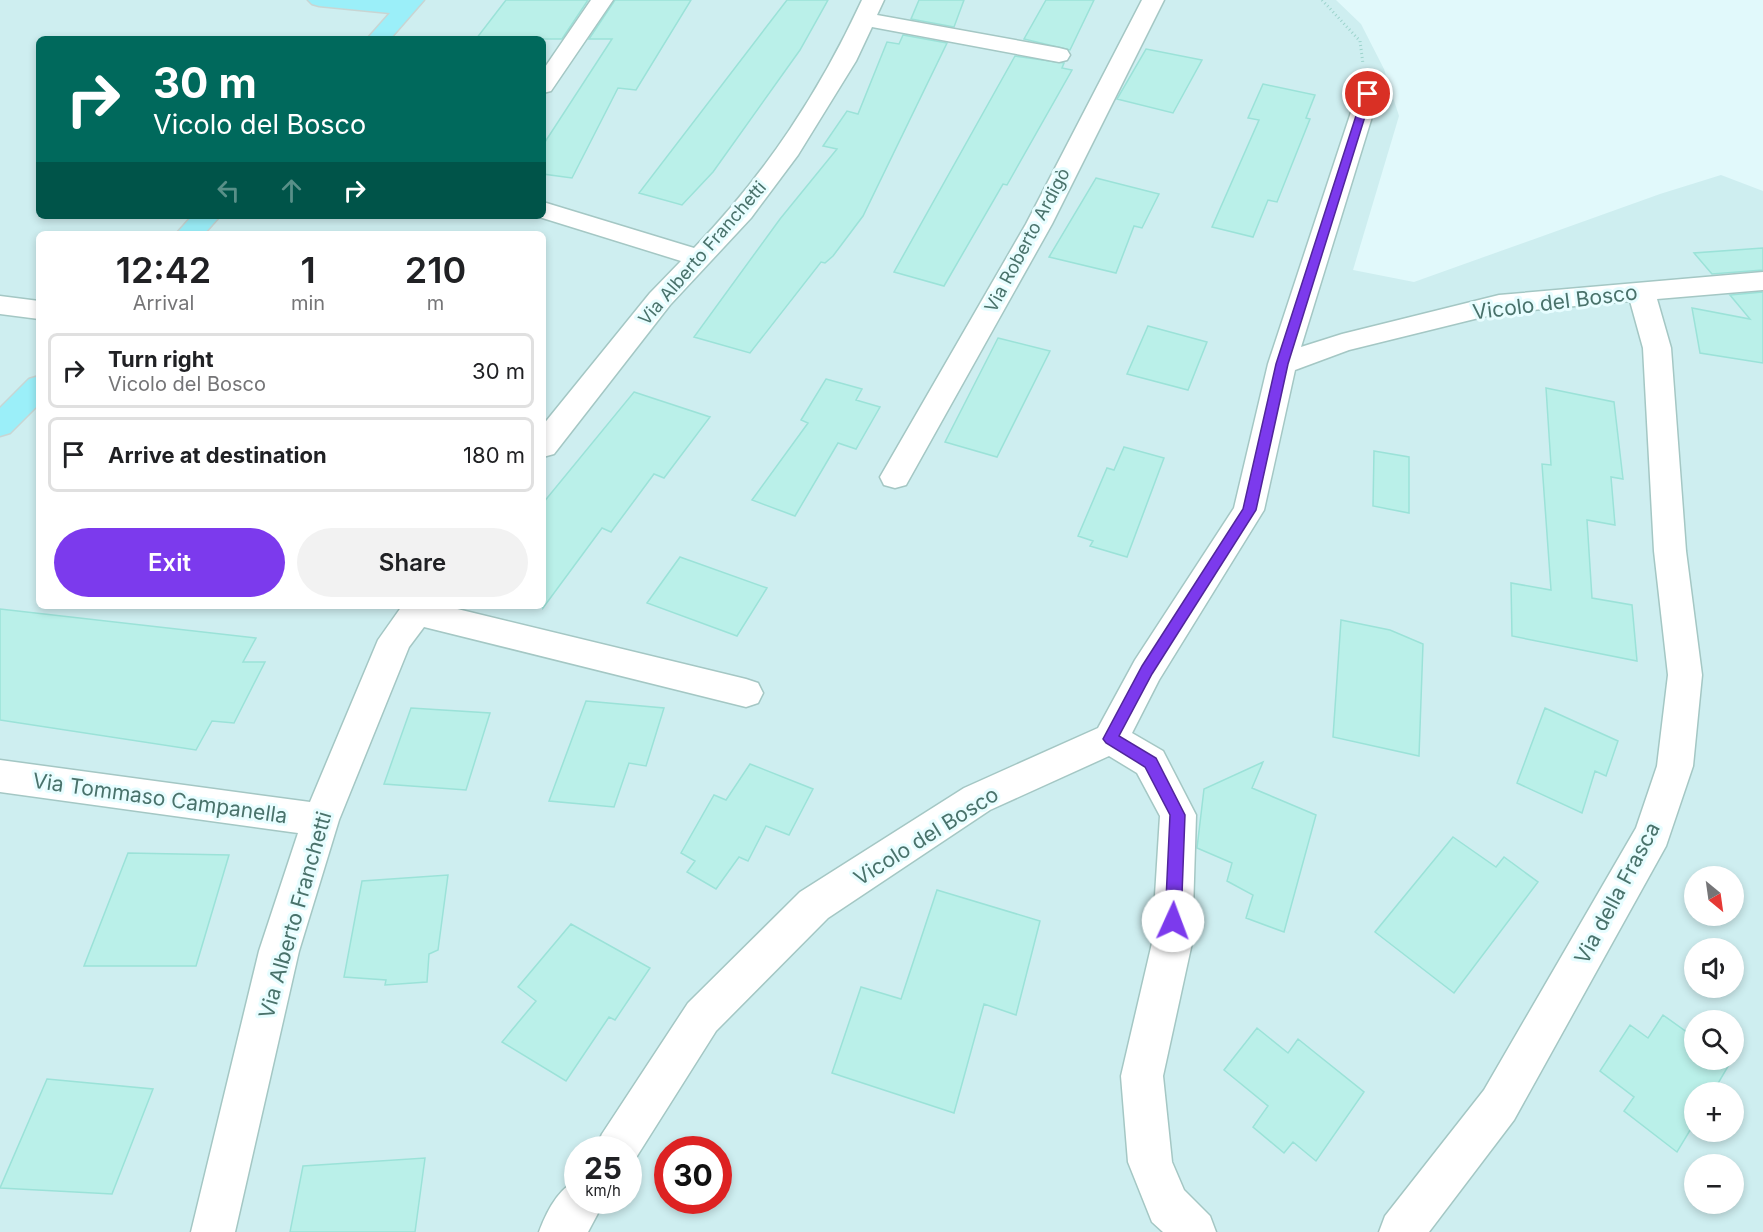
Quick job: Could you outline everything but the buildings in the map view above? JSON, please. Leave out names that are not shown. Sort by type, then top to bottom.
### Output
[{"type":"main road","points":[[319,0],[410,4]]},
{"type":"main road","points":[[381,36],[410,4]]},
{"type":"main road","points":[[192,231],[204,219]]},
{"type":"main road","points":[[0,426],[36,389]]},
{"type":"street","points":[[546,82],[602,0]]},
{"type":"street","name":"Via Roberto Ardigò","points":[[895,477],[1039,224],[1153,0]]},
{"type":"street","name":"Via Alberto Franchetti","points":[[546,442],[660,299],[742,213],[790,150],[845,61],[868,10],[1059,55]]},
{"type":"street","points":[[1194,1232],[1168,1206],[1150,1162],[1142,1076],[1172,943],[1178,815],[1150,762],[1111,739],[1147,670],[1249,510],[1282,364],[1368,94]]},
{"type":"street","points":[[546,211],[699,258]]},
{"type":"street","name":"Vicolo del Bosco","points":[[1282,364],[1342,343],[1499,304],[1763,281]]},
{"type":"street","name":"Via della Frasca","points":[[1401,1232],[1499,1105],[1653,834],[1675,766],[1685,675],[1670,551],[1657,348],[1641,291]]},
{"type":"street","points":[[0,305],[36,310]]},
{"type":"street","name":"Via Alberto Franchetti","points":[[213,1232],[279,951],[321,820],[395,640],[418,609],[746,693]]},
{"type":"street","name":"Vicolo del Bosco","points":[[625,1136],[702,1017],[814,905],[977,799],[1111,739]]},
{"type":"street","name":"Via Tommaso Campanella","points":[[0,776],[321,820]]},
{"type":"street","points":[[561,1232],[573,1214]]},
{"type":"path","points":[[1322,0],[1360,41],[1368,94]]},
{"type":"shaded area","points":[[0,0],[1336,0],[1361,24],[1384,69],[1399,116],[1353,270],[1414,282],[1660,194],[1721,175],[1763,191],[1763,1232],[0,1232]]},
{"type":"route","points":[[1173,921],[1178,815],[1150,762],[1111,739],[1147,670],[1249,510],[1282,364],[1368,94]]}]
